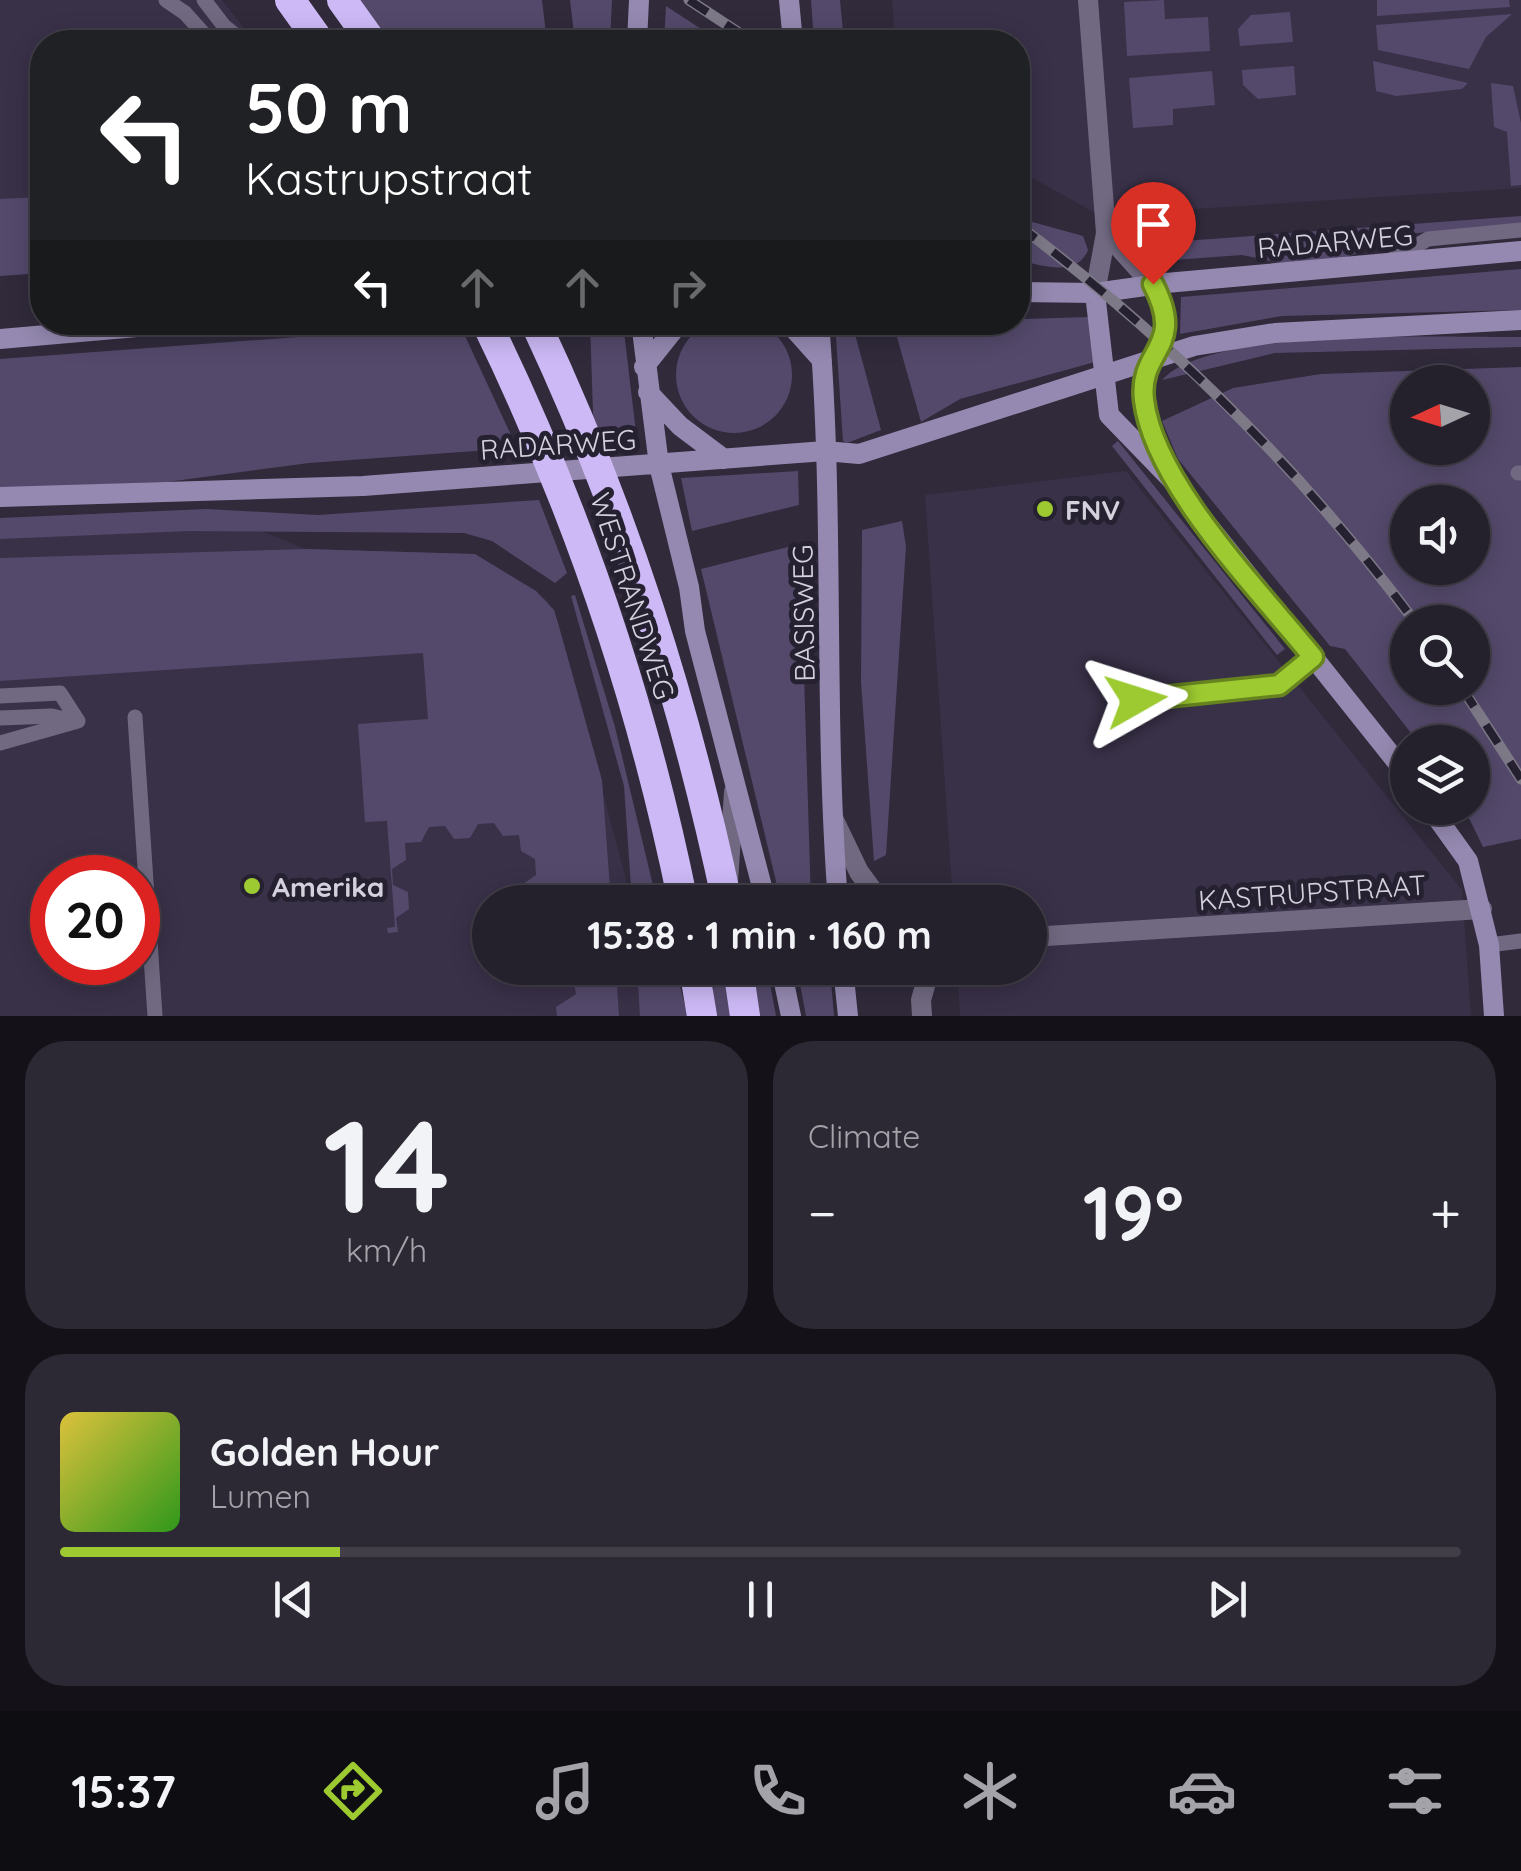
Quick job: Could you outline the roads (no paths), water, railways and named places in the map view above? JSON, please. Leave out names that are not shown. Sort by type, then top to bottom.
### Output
[{"type":"highway","points":[[290,0],[311,30]]},
{"type":"highway","points":[[342,0],[363,30]]},
{"type":"highway","name":"WESTRANDWEG","points":[[492,335],[548,456],[604,602],[630,681],[679,885]]},
{"type":"highway","name":"WESTRANDWEG","points":[[541,335],[622,522],[690,741],[722,885]]},
{"type":"highway","points":[[696,985],[700,1016]]},
{"type":"highway","points":[[740,985],[744,1016]]},
{"type":"street","points":[[638,30],[639,0]]},
{"type":"street","points":[[789,0],[792,30]]},
{"type":"street","points":[[1088,0],[1106,234],[1095,293],[1110,415],[1172,478],[1390,753]]},
{"type":"street","points":[[1106,234],[1153,284],[1166,312],[1167,331],[1147,369],[1144,400],[1172,478]]},
{"type":"street","name":"RADARWEG","points":[[1030,292],[1095,293],[1153,284],[1521,252]]},
{"type":"street","name":"RADARWEG","points":[[0,498],[363,486],[825,450],[859,454],[1194,346],[1276,333],[1521,320]]},
{"type":"street","points":[[0,339],[46,335]]},
{"type":"street","points":[[642,335],[660,464],[734,790],[761,885]]},
{"type":"street","points":[[644,367],[670,335]]},
{"type":"street","points":[[800,335],[822,360]]},
{"type":"street","name":"BASISWEG","points":[[820,335],[831,551],[832,814],[837,885]]},
{"type":"street","points":[[648,392],[680,426],[724,459]]},
{"type":"street","points":[[728,885],[734,790]]},
{"type":"street","points":[[832,814],[869,885]]},
{"type":"street","name":"KASTRUPSTRAAT","points":[[1047,937],[1482,910],[1468,861],[1442,825]]},
{"type":"street","points":[[1482,910],[1489,945],[1494,1016]]},
{"type":"street","points":[[700,1016],[706,985]]},
{"type":"street","points":[[785,985],[791,1016]]},
{"type":"street","points":[[845,985],[848,1016]]},
{"type":"street","points":[[922,1016],[925,985]]},
{"type":"lane","points":[[166,0],[200,30]]},
{"type":"lane","points":[[204,0],[223,30]]},
{"type":"lane","points":[[1381,266],[1428,239],[1521,230]]},
{"type":"lane","points":[[1136,700],[1279,685],[1313,657]]},
{"type":"lane","points":[[0,696],[60,693],[78,722]]},
{"type":"lane","points":[[0,718],[52,716],[78,722]]},
{"type":"lane","points":[[135,718],[154,1016]]},
{"type":"lane","points":[[0,743],[19,742],[78,722]]},
{"type":"lane","points":[[1489,945],[1521,941]]},
{"type":"railway","points":[[689,0],[735,30]]},
{"type":"railway","points":[[1030,234],[1128,313],[1231,409],[1327,512],[1402,605]]},
{"type":"railway","points":[[1473,705],[1521,779]]},
{"type":"place","name":"FNV","points":[[1045,509]]},
{"type":"place","name":"Amerika","points":[[252,886]]}]
